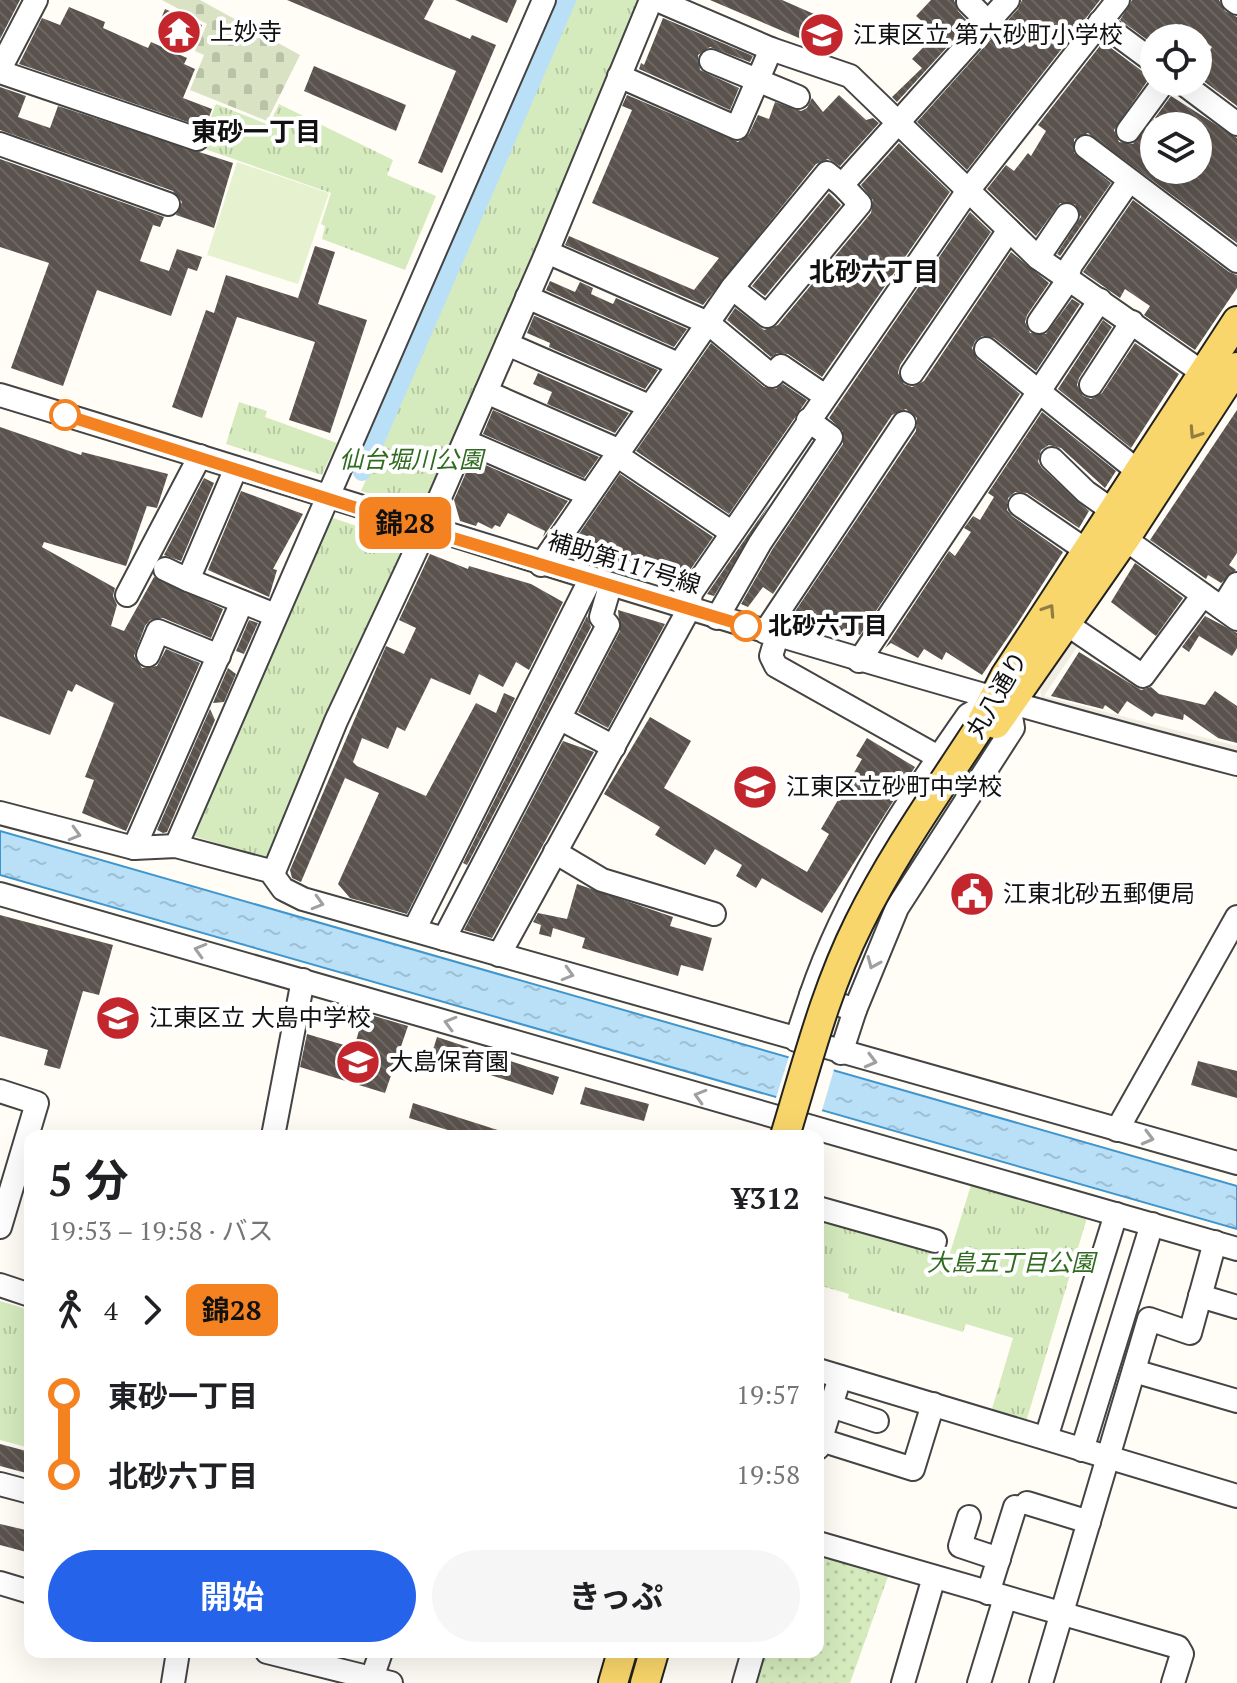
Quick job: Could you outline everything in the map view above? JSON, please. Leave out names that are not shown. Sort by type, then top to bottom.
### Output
[{"type":"main road","name":"丸八通り","points":[[813,1130],[834,1017],[868,929],[1002,702],[1068,625],[1125,539],[1221,376],[1237,321]]},
{"type":"main road","name":"丸八通り","points":[[1002,702],[1005,676],[1139,472],[1221,376]]},
{"type":"main road","name":"丸八通り","points":[[776,1130],[858,924],[894,859],[982,735]]},
{"type":"main road","points":[[613,1683],[618,1658]]},
{"type":"main road","points":[[645,1683],[652,1658]]},
{"type":"street","points":[[36,0],[0,70],[197,139]]},
{"type":"street","points":[[176,846],[544,0]]},
{"type":"street","points":[[273,874],[336,721],[465,441],[654,0],[771,49],[850,76],[1038,258],[1132,322],[1221,376]]},
{"type":"street","points":[[970,0],[968,2],[988,22]]},
{"type":"street","points":[[842,185],[1008,0]]},
{"type":"street","points":[[499,955],[689,609],[691,593],[967,192],[1118,0]]},
{"type":"street","points":[[1100,22],[1140,52]]},
{"type":"street","points":[[619,76],[737,128],[771,49]]},
{"type":"street","points":[[711,61],[798,97]]},
{"type":"street","points":[[1128,131],[1154,96]]},
{"type":"street","points":[[1200,96],[1237,124]]},
{"type":"street","points":[[0,144],[168,204]]},
{"type":"street","points":[[1086,147],[1237,261]]},
{"type":"street","points":[[541,565],[587,494],[732,288],[827,173],[860,204],[767,316],[732,288]]},
{"type":"street","points":[[1039,322],[1129,181]]},
{"type":"street","points":[[1038,258],[1067,215]]},
{"type":"street","points":[[912,373],[1009,230]]},
{"type":"street","points":[[547,252],[708,323],[772,376],[781,366],[825,396]]},
{"type":"street","points":[[527,297],[678,364]]},
{"type":"street","points":[[859,661],[1100,300]]},
{"type":"street","points":[[1091,385],[1132,322]]},
{"type":"street","points":[[507,344],[649,406]]},
{"type":"street","points":[[986,349],[1139,472]]},
{"type":"street","points":[[486,392],[617,452],[731,532]]},
{"type":"street","name":"補助第117号線","points":[[0,395],[423,529],[859,661],[1237,764]]},
{"type":"street","points":[[717,618],[760,543],[831,437],[808,420]]},
{"type":"street","points":[[904,423],[771,634],[771,656],[776,666],[940,758]]},
{"type":"street","points":[[465,441],[587,494]]},
{"type":"street","points":[[127,595],[200,456]]},
{"type":"street","points":[[1052,459],[1086,492],[1113,511]]},
{"type":"street","points":[[188,580],[236,468]]},
{"type":"street","points":[[1020,505],[1087,551]]},
{"type":"street","points":[[1125,539],[1221,607]]},
{"type":"street","points":[[165,569],[275,615]]},
{"type":"street","points":[[414,930],[600,583]]},
{"type":"street","points":[[444,939],[608,625],[601,617],[600,583]]},
{"type":"street","points":[[1068,625],[1143,676],[1221,607],[1237,584]]},
{"type":"street","points":[[134,848],[242,602]]},
{"type":"street","points":[[148,655],[158,631],[219,656]]},
{"type":"street","points":[[796,1040],[828,947],[859,885],[968,715],[1002,702],[1013,728],[897,908],[855,1010],[841,1053]]},
{"type":"street","points":[[561,719],[614,747]]},
{"type":"street","points":[[0,813],[134,848],[176,846],[273,874],[283,889],[303,899],[1237,1163]]},
{"type":"street","points":[[555,852],[602,880],[714,914]]},
{"type":"street","points":[[0,894],[303,980],[776,1130]]},
{"type":"street","points":[[1117,1130],[1237,917]]},
{"type":"street","points":[[274,1130],[303,980]]},
{"type":"street","points":[[811,995],[855,1010]]},
{"type":"street","points":[[0,1091],[37,1103],[29,1130]]},
{"type":"street","points":[[824,1139],[1116,1214],[1237,1249]]},
{"type":"street","points":[[0,1227],[24,1147]]},
{"type":"street","points":[[824,1210],[935,1241]]},
{"type":"street","points":[[1046,1438],[1116,1214]]},
{"type":"street","points":[[1082,1450],[1152,1224]]},
{"type":"street","points":[[1041,1683],[1149,1319],[1190,1333],[1215,1242]]},
{"type":"street","points":[[0,1285],[24,1293]]},
{"type":"street","points":[[1200,1296],[1237,1307]]},
{"type":"street","points":[[1134,1371],[1237,1401]]},
{"type":"street","points":[[824,1372],[1237,1496]]},
{"type":"street","points":[[824,1428],[840,1377]]},
{"type":"street","points":[[824,1445],[913,1469],[933,1404]]},
{"type":"street","points":[[831,1406],[877,1421]]},
{"type":"street","points":[[0,1484],[24,1490]]},
{"type":"street","points":[[979,1683],[996,1596],[999,1559],[1021,1505],[1089,1522]]},
{"type":"street","points":[[969,1517],[960,1546],[999,1559]]},
{"type":"street","points":[[824,1545],[1178,1647],[1182,1654],[1173,1683]]},
{"type":"street","points":[[903,1683],[934,1577]]},
{"type":"street","points":[[0,1583],[24,1590]]},
{"type":"street","points":[[173,1683],[177,1658]]},
{"type":"street","points":[[291,1658],[385,1682],[382,1658]]},
{"type":"street","points":[[744,1683],[751,1658]]},
{"type":"green space","points":[[162,0],[200,0],[300,55],[267,121],[190,90],[204,55],[195,51],[207,24]]},
{"type":"green space","name":"仙台堀川公園","points":[[574,0],[647,0],[428,508],[420,510],[361,491]]},
{"type":"green space","points":[[216,104],[269,125],[279,104],[393,160],[387,175],[436,196],[405,270],[322,239],[325,226],[321,224],[331,193],[199,147]]},
{"type":"green space","points":[[237,162],[329,193],[298,284],[207,255]]},
{"type":"green space","points":[[239,402],[267,411],[265,417],[337,443],[322,475],[226,444]]},
{"type":"green space","name":"仙台堀川公園","points":[[327,516],[404,542],[407,548],[272,857],[264,859],[188,834]]},
{"type":"green space","name":"大島五丁目公園","points":[[971,1185],[1087,1218],[1026,1422],[991,1412],[1013,1338],[966,1324],[963,1332],[848,1298],[849,1294],[824,1287],[824,1220],[949,1256]]},
{"type":"green space","points":[[0,1301],[24,1308],[24,1446],[0,1440]]},
{"type":"green space","points":[[824,1552],[890,1571],[850,1683],[755,1683],[762,1658],[824,1658]]},
{"type":"shaded area","points":[[1075,637],[1081,641],[1044,696],[1237,746],[1237,752],[1042,702],[1040,689]]},
{"type":"water","points":[[0,831],[1237,1186],[1237,1229],[0,875]]},
{"type":"pier","points":[[790,1053],[835,1066],[821,1114],[775,1101]]},
{"type":"building","points":[[0,0],[20,0],[0,39]]},
{"type":"building","points":[[287,0],[434,0],[424,19],[470,39],[472,35],[496,45],[442,173],[418,163],[456,71]]},
{"type":"building","points":[[455,0],[517,0],[507,23]]},
{"type":"building","points":[[710,0],[782,0],[814,14],[811,21],[828,28],[818,50],[804,45],[806,41]]},
{"type":"building","points":[[931,0],[954,0],[958,11],[969,23],[897,102],[892,97],[922,68],[912,59],[936,34],[916,16]]},
{"type":"building","points":[[1022,0],[1100,0],[967,170],[917,122],[1018,9]]},
{"type":"building","points":[[1132,0],[1219,0],[1225,11],[1237,17],[1237,106],[1212,87],[1212,24],[1140,24],[1140,35],[1120,20]]},
{"type":"building","points":[[69,7],[105,22],[103,28],[148,48],[151,42],[187,58],[184,64],[195,69],[183,98],[212,109],[205,128],[19,64],[42,18],[60,25]]},
{"type":"building","points":[[165,9],[202,25],[194,42],[159,24]]},
{"type":"building","points":[[663,18],[753,56],[750,62],[710,47],[698,55],[700,70],[739,88],[730,110],[639,69],[641,63],[644,65]]},
{"type":"building","points":[[1103,42],[1140,70],[1140,92],[1114,130],[1119,142],[1133,144],[1140,136],[1140,171],[1088,133],[1074,139],[1074,153],[1111,183],[1060,256],[1057,254],[1081,217],[1075,204],[1060,203],[1036,236],[987,189],[1006,165],[1014,171],[1028,153],[1031,156],[1046,131],[1038,125]]},
{"type":"building","points":[[314,66],[406,105],[396,131],[304,91]]},
{"type":"building","points":[[0,87],[26,96],[18,117],[50,128],[58,106],[233,163],[214,228],[176,215],[182,202],[173,191],[0,130]]},
{"type":"building","points":[[627,95],[738,142],[749,134],[758,115],[769,119],[775,102],[801,111],[807,108],[812,98],[823,112],[839,95],[866,120],[873,118],[879,123],[840,166],[828,159],[816,164],[703,305],[565,245],[569,236],[694,290],[719,258],[592,203],[632,110],[622,106]]},
{"type":"building","points":[[1171,96],[1196,112],[1159,112]]},
{"type":"building","points":[[1212,122],[1237,138],[1237,243],[1157,184],[1212,184]]},
{"type":"building","points":[[899,143],[950,192],[822,377],[788,354],[777,353],[771,357],[727,320],[735,308],[764,330],[778,325],[871,213],[873,200],[861,185]]},
{"type":"building","points":[[0,159],[164,217],[160,227],[153,225],[140,261],[169,271],[177,249],[202,257],[197,271],[188,268],[171,316],[97,290],[63,386],[11,368],[49,263],[0,247]]},
{"type":"building","points":[[829,193],[841,205],[765,296],[752,286]]},
{"type":"building","points":[[1133,200],[1237,275],[1237,288],[1195,350],[1144,315],[1150,306],[1125,289],[1120,298],[1083,272]]},
{"type":"building","points":[[970,212],[991,232],[900,365],[898,373],[904,384],[912,387],[924,381],[1011,252],[1049,283],[1027,315],[1025,322],[1030,333],[1046,334],[1072,299],[1080,304],[1036,371],[994,338],[982,336],[975,341],[972,348],[977,359],[1020,394],[860,635],[848,628],[843,635],[825,622],[822,627],[808,617],[804,623],[790,619],[916,431],[917,418],[906,409],[892,415],[773,594],[763,587],[748,607],[741,604],[772,550],[843,444],[843,431],[829,418]]},
{"type":"building","points":[[315,246],[335,252],[318,304],[367,320],[330,433],[289,420],[315,342],[237,317],[202,418],[172,407],[206,310],[214,313],[226,275],[298,298]]},
{"type":"building","points":[[550,281],[575,292],[580,282],[593,288],[591,294],[613,304],[616,298],[687,329],[674,347],[546,290]]},
{"type":"building","points":[[534,316],[658,370],[645,389],[549,347],[550,343],[527,333]]},
{"type":"building","points":[[1103,320],[1112,327],[1079,378],[1077,385],[1083,396],[1091,399],[1102,393],[1135,343],[1179,374],[1131,448],[1058,389]]},
{"type":"building","points":[[711,343],[764,387],[776,389],[783,384],[807,400],[729,514],[636,451]]},
{"type":"building","points":[[538,373],[629,413],[615,433],[547,404],[552,392],[533,384]]},
{"type":"building","points":[[493,410],[599,457],[584,478],[483,434]]},
{"type":"building","points":[[1237,410],[1237,553],[1229,565],[1236,570],[1221,583],[1208,575],[1206,579],[1150,540]]},
{"type":"building","points":[[1042,412],[1116,471],[1105,488],[1061,448],[1049,445],[1041,450],[1038,462],[1042,468],[1089,511],[1079,528],[1027,493],[1015,492],[1008,498],[1007,510],[1012,516],[1063,552],[1017,624],[982,675],[946,652],[942,660],[924,649],[918,658],[891,643],[885,648],[949,551],[955,556],[971,532],[964,528],[973,516],[980,520],[994,497],[988,493]]},
{"type":"building","points":[[0,427],[81,455],[82,452],[168,474],[157,508],[147,506],[126,566],[44,542],[42,547],[115,588],[113,596],[117,605],[111,626],[124,631],[154,577],[223,609],[211,638],[163,618],[150,620],[145,626],[134,656],[142,668],[157,666],[166,649],[200,663],[126,831],[82,813],[94,780],[85,777],[114,703],[76,684],[72,692],[68,690],[50,735],[0,716]]},
{"type":"building","points":[[472,459],[568,501],[543,537],[545,531],[508,513],[500,527],[495,525],[492,529],[478,522],[476,526],[460,521],[454,500]]},
{"type":"building","points":[[620,474],[713,537],[679,586],[627,560],[625,564],[582,552],[579,557],[568,550]]},
{"type":"building","points":[[204,478],[214,483],[181,561],[164,555]]},
{"type":"building","points":[[241,491],[303,514],[273,569],[277,570],[269,597],[208,570]]},
{"type":"building","points":[[770,503],[714,596],[707,594]]},
{"type":"building","points":[[430,554],[468,569],[469,566],[531,584],[563,602],[529,670],[516,662],[503,687],[479,674],[470,695],[431,678],[405,731],[397,727],[388,749],[362,738],[353,762],[357,766],[426,796],[476,703],[496,713],[504,693],[515,698],[407,914],[350,898],[338,884],[379,793],[345,778],[301,882],[292,878],[290,870],[386,646],[404,654],[416,628],[399,620]]},
{"type":"building","points":[[1135,563],[1183,598],[1156,636],[1111,602]]},
{"type":"building","points":[[618,610],[665,624],[608,728],[578,712],[620,631]]},
{"type":"building","points":[[587,616],[591,627],[467,865],[463,863]]},
{"type":"building","points":[[1205,616],[1237,633],[1237,648],[1232,656],[1199,636],[1189,652],[1182,647]]},
{"type":"building","points":[[249,620],[258,623],[244,654],[236,651]]},
{"type":"building","points":[[1079,652],[1141,690],[1151,687],[1159,694],[1205,705],[1215,691],[1237,706],[1237,743],[1218,738],[1184,714],[1183,720],[1155,713],[1152,717],[1127,701],[1118,714],[1105,705],[1103,709],[1051,696]]},
{"type":"building","points":[[228,668],[236,674],[224,702],[213,703]]},
{"type":"building","points":[[210,709],[215,720],[167,832],[163,833],[157,830]]},
{"type":"building","points":[[650,717],[691,741],[664,788],[807,872],[829,834],[821,829],[862,759],[856,756],[867,738],[915,767],[822,913],[762,878],[756,888],[736,876],[742,865],[715,849],[705,865],[655,835],[660,827],[604,794]]},
{"type":"building","points":[[563,741],[594,752],[492,938],[464,930]]},
{"type":"building","points":[[577,884],[673,917],[670,926],[712,938],[703,971],[681,965],[678,976],[582,948],[585,938],[553,928],[551,937],[539,934],[541,925],[533,922],[538,913],[567,919]]},
{"type":"building","points":[[0,915],[113,945],[99,995],[83,991],[60,1069],[44,1065],[48,1050],[0,1036]]},
{"type":"building","points":[[364,1013],[408,1026],[385,1093],[300,1067],[307,1034],[354,1048]]},
{"type":"building","points":[[437,1037],[559,1077],[553,1095],[431,1056]]},
{"type":"building","points":[[1198,1061],[1237,1071],[1237,1098],[1191,1085]]},
{"type":"building","points":[[585,1087],[649,1104],[644,1121],[580,1104]]},
{"type":"building","points":[[413,1103],[498,1130],[448,1130],[409,1118]]},
{"type":"building","points":[[0,1444],[24,1450],[24,1472],[0,1466]]},
{"type":"building","points":[[0,1524],[24,1530],[24,1551],[0,1545]]},
{"type":"waterway","points":[[362,472],[567,0]]},
{"type":"bus line","name":"錦28","points":[[65,415],[423,529],[746,626]]},
{"type":"place","name":"上妙寺","points":[[179,32]]},
{"type":"place","name":"江東区立 第六砂町小学校","points":[[822,35]]},
{"type":"place","name":"北砂六丁目","points":[[746,626]]},
{"type":"place","name":"江東区立砂町中学校","points":[[755,787]]},
{"type":"place","name":"江東北砂五郵便局","points":[[972,894]]},
{"type":"place","name":"江東区立 大島中学校","points":[[118,1018]]},
{"type":"place","name":"大島保育園","points":[[358,1062]]},
{"type":"district","name":"東砂一丁目","points":[[256,132]]},
{"type":"district","name":"北砂六丁目","points":[[874,272]]}]
